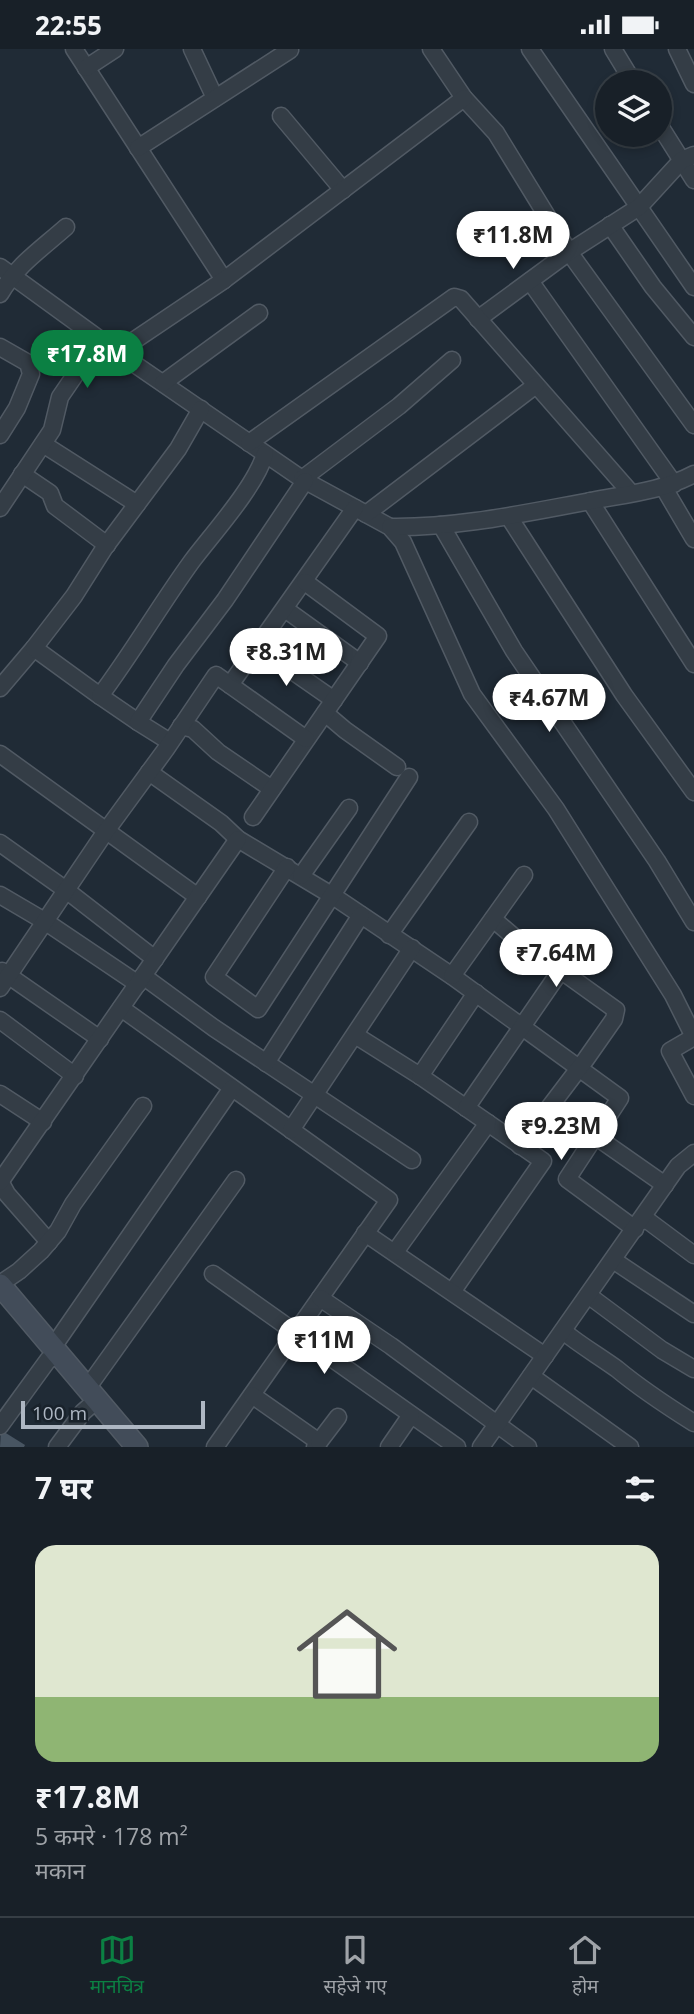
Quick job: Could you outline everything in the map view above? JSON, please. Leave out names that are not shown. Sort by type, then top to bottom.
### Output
[{"type":"main road","points":[[0,1285],[93,1393],[133,1445]]},
{"type":"street","points":[[74,49],[224,280]]},
{"type":"street","points":[[86,68],[115,49]]},
{"type":"street","points":[[192,49],[215,98]]},
{"type":"street","points":[[430,49],[464,98],[496,133],[569,252],[694,425]]},
{"type":"street","points":[[530,49],[694,287]]},
{"type":"street","points":[[613,49],[626,70]]},
{"type":"street","points":[[677,49],[694,84]]},
{"type":"street","points":[[138,148],[215,98],[269,55],[290,50]]},
{"type":"street","points":[[117,352],[224,280],[464,98]]},
{"type":"street","points":[[281,116],[343,190]]},
{"type":"street","points":[[672,139],[688,157],[694,180]]},
{"type":"street","points":[[478,319],[569,252],[639,207],[688,157]]},
{"type":"street","points":[[610,225],[653,287],[694,337]]},
{"type":"street","points":[[0,295],[6,272],[66,227]]},
{"type":"street","points":[[6,272],[99,340],[304,480],[390,527],[403,542],[472,694],[556,809],[673,995],[694,1037],[670,1051],[694,1096]]},
{"type":"street","points":[[530,281],[669,486],[694,539]]},
{"type":"street","points":[[249,443],[454,297],[461,299],[631,493]]},
{"type":"street","points":[[163,383],[259,313]]},
{"type":"street","points":[[0,507],[52,430],[60,397],[99,340]]},
{"type":"street","points":[[0,347],[28,363],[31,374],[17,408],[0,435]]},
{"type":"street","points":[[138,722],[176,665],[225,600],[304,480],[399,406],[452,360]]},
{"type":"street","points":[[230,685],[360,511],[536,384]]},
{"type":"street","points":[[0,688],[74,596],[136,504],[178,449],[201,409]]},
{"type":"street","points":[[43,444],[136,504]]},
{"type":"street","points":[[100,696],[128,658],[160,606],[239,499],[262,465],[265,454]]},
{"type":"street","points":[[22,474],[50,493],[55,506],[107,545]]},
{"type":"street","points":[[390,527],[425,528],[509,517],[669,486],[694,474]]},
{"type":"street","points":[[590,501],[694,664]]},
{"type":"street","points":[[509,517],[624,695],[694,792]]},
{"type":"street","points":[[441,525],[514,651],[657,861],[694,922]]},
{"type":"street","points":[[253,817],[378,636],[305,582]]},
{"type":"street","points":[[285,609],[360,663]]},
{"type":"street","points":[[258,646],[329,706],[345,730],[403,772],[333,896],[258,1009],[214,977],[287,867]]},
{"type":"street","points":[[34,647],[100,696],[170,742]]},
{"type":"street","points":[[100,1039],[3,978],[46,922],[106,831],[216,675],[306,740]]},
{"type":"street","points":[[181,726],[193,729],[218,752],[272,789]]},
{"type":"street","points":[[0,754],[198,897]]},
{"type":"street","points":[[149,772],[221,823],[238,839],[333,896],[452,976],[620,1098],[567,1179]]},
{"type":"street","points":[[301,876],[348,808]]},
{"type":"street","points":[[389,935],[469,822]]},
{"type":"street","points":[[49,1242],[0,1182],[238,839]]},
{"type":"street","points":[[0,843],[155,959]]},
{"type":"street","points":[[452,976],[524,875]]},
{"type":"street","points":[[0,895],[140,980],[412,1160]]},
{"type":"street","points":[[266,1063],[361,915]]},
{"type":"street","points":[[493,919],[616,1010],[614,1019],[520,1146]]},
{"type":"street","points":[[291,1131],[411,948]]},
{"type":"street","points":[[466,1108],[561,970]]},
{"type":"street","points":[[420,1076],[476,993]]},
{"type":"street","points":[[121,1008],[389,1200],[215,1447]]},
{"type":"street","points":[[0,1020],[75,1076]]},
{"type":"street","points":[[355,1035],[420,1076],[638,1225]]},
{"type":"street","points":[[0,1426],[56,1350],[232,1088]]},
{"type":"street","points":[[0,1094],[43,1122]]},
{"type":"street","points":[[0,1285],[19,1271],[58,1231],[73,1204],[143,1106]]},
{"type":"street","points":[[395,1252],[488,1123]]},
{"type":"street","points":[[595,1136],[665,1185]]},
{"type":"street","points":[[481,1447],[678,1165],[694,1153]]},
{"type":"street","points":[[452,1292],[542,1161]]},
{"type":"street","points":[[57,1447],[83,1412],[93,1393],[236,1180]]},
{"type":"street","points":[[638,1225],[647,1220],[694,1255]]},
{"type":"street","points":[[365,1233],[545,1356]]},
{"type":"street","points":[[613,1259],[694,1314]]},
{"type":"street","points":[[213,1274],[457,1447]]},
{"type":"street","points":[[588,1295],[662,1350],[694,1369]]},
{"type":"street","points":[[320,1298],[391,1346],[528,1447]]},
{"type":"street","points":[[563,1331],[616,1369],[636,1387],[694,1422]]},
{"type":"street","points":[[531,1376],[629,1447]]},
{"type":"street","points":[[252,1395],[317,1444],[338,1417]]},
{"type":"street","points":[[389,1447],[411,1415]]},
{"type":"building","points":[[1,1430],[25,1445],[24,1447],[0,1447]]}]
